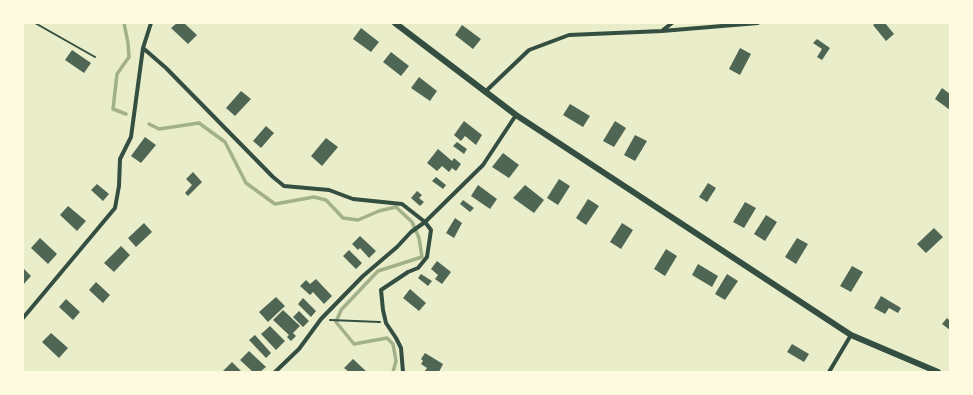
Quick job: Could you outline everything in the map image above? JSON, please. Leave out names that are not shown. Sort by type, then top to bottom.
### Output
[{"type":"street","points":[[23,318],[115,208],[120,159],[131,137],[143,48],[151,23]]},
{"type":"street","points":[[395,23],[516,115],[851,335],[938,372]]},
{"type":"street","points":[[662,31],[672,23]]},
{"type":"street","points":[[486,91],[529,50],[569,35],[662,31],[758,23]]},
{"type":"street","points":[[143,48],[166,68],[273,177],[284,186],[329,190],[353,199],[402,204],[425,222],[430,230],[427,257],[418,268],[408,272],[381,290],[386,323],[401,348],[403,372]]},
{"type":"street","points":[[275,372],[299,349],[321,319],[363,276],[397,248],[411,232],[425,222],[483,165],[516,115]]},
{"type":"street","points":[[829,372],[851,335]]},
{"type":"path","points":[[35,23],[95,57]]},
{"type":"path","points":[[331,320],[386,323]]},
{"type":"building","points":[[177,23],[184,23],[197,35],[188,44],[171,28]]},
{"type":"building","points":[[876,23],[885,23],[894,34],[886,41],[873,25]]},
{"type":"building","points":[[462,25],[481,39],[473,49],[455,35]]},
{"type":"building","points":[[361,28],[379,42],[371,52],[353,39]]},
{"type":"building","points":[[817,39],[830,48],[822,60],[817,57],[822,49],[813,43]]},
{"type":"building","points":[[740,48],[751,54],[740,75],[729,69]]},
{"type":"building","points":[[72,50],[91,63],[84,73],[65,60]]},
{"type":"building","points":[[391,52],[409,66],[401,76],[383,62]]},
{"type":"building","points":[[419,77],[437,91],[430,101],[411,88]]},
{"type":"building","points":[[942,88],[950,94],[950,110],[935,99]]},
{"type":"building","points":[[241,91],[251,99],[235,116],[226,108]]},
{"type":"building","points":[[570,104],[590,116],[583,127],[563,115]]},
{"type":"building","points":[[464,121],[482,135],[476,145],[465,136],[461,141],[454,135]]},
{"type":"building","points":[[615,121],[626,128],[614,147],[603,141]]},
{"type":"building","points":[[266,126],[274,133],[261,148],[253,141]]},
{"type":"building","points":[[635,135],[647,141],[635,161],[624,155]]},
{"type":"building","points":[[145,137],[156,145],[141,163],[131,156]]},
{"type":"building","points":[[326,138],[338,147],[322,166],[311,156]]},
{"type":"building","points":[[457,142],[467,149],[464,154],[453,146]]},
{"type":"building","points":[[438,149],[452,161],[454,158],[461,164],[456,171],[452,168],[449,172],[442,166],[437,171],[427,163]]},
{"type":"building","points":[[503,153],[519,165],[509,178],[492,167]]},
{"type":"building","points":[[193,172],[202,182],[188,196],[185,193],[192,185],[186,179]]},
{"type":"building","points":[[436,177],[446,185],[443,189],[432,181]]},
{"type":"building","points":[[559,179],[570,186],[558,205],[547,198]]},
{"type":"building","points":[[708,183],[716,188],[707,202],[699,197]]},
{"type":"building","points":[[97,184],[109,194],[103,201],[91,190]]},
{"type":"building","points":[[478,185],[497,199],[490,209],[471,196]]},
{"type":"building","points":[[525,185],[544,200],[534,213],[513,198]]},
{"type":"building","points":[[417,191],[422,195],[419,198],[424,202],[420,206],[411,198]]},
{"type":"building","points":[[588,199],[599,206],[586,225],[576,218]]},
{"type":"building","points":[[463,200],[474,208],[470,212],[460,204]]},
{"type":"building","points":[[745,202],[756,208],[744,228],[733,222]]},
{"type":"building","points":[[68,206],[86,221],[77,231],[60,215]]},
{"type":"building","points":[[766,215],[777,222],[765,241],[754,234]]},
{"type":"building","points":[[455,218],[462,223],[454,238],[446,233]]},
{"type":"building","points":[[144,223],[152,232],[136,247],[128,238]]},
{"type":"building","points":[[622,223],[633,230],[621,249],[610,242]]},
{"type":"building","points":[[934,228],[943,237],[926,253],[917,244]]},
{"type":"building","points":[[360,236],[376,251],[369,258],[360,248],[358,250],[352,244]]},
{"type":"building","points":[[40,238],[57,254],[48,264],[31,248]]},
{"type":"building","points":[[797,238],[808,244],[796,264],[785,257]]},
{"type":"building","points":[[121,246],[130,255],[114,272],[104,263]]},
{"type":"building","points":[[666,249],[677,256],[665,276],[654,269]]},
{"type":"building","points":[[349,250],[362,263],[356,269],[343,256]]},
{"type":"building","points":[[437,261],[451,272],[442,284],[435,279],[438,275],[431,269]]},
{"type":"building","points":[[698,264],[718,276],[712,287],[692,275]]},
{"type":"building","points":[[852,266],[863,272],[851,292],[840,286]]},
{"type":"building","points":[[23,268],[31,276],[23,285]]},
{"type":"building","points":[[421,274],[432,281],[428,286],[418,278]]},
{"type":"building","points":[[727,274],[738,281],[725,300],[715,294]]},
{"type":"building","points":[[316,279],[332,296],[324,304],[313,292],[310,295],[300,286],[306,280],[310,284]]},
{"type":"building","points":[[96,282],[110,295],[103,303],[89,290]]},
{"type":"building","points":[[410,289],[426,303],[419,311],[403,298]]},
{"type":"building","points":[[881,296],[901,308],[898,313],[889,308],[885,314],[874,308]]},
{"type":"building","points":[[276,297],[285,306],[268,322],[259,312]]},
{"type":"building","points":[[303,298],[316,311],[311,317],[298,304]]},
{"type":"building","points":[[66,299],[80,312],[73,320],[59,307]]},
{"type":"building","points":[[283,310],[300,326],[293,333],[296,336],[291,341],[287,337],[289,335],[273,320]]},
{"type":"building","points":[[299,311],[309,321],[303,327],[293,317]]},
{"type":"building","points":[[947,318],[950,321],[950,330],[942,324]]},
{"type":"building","points":[[270,326],[285,341],[276,350],[261,334]]},
{"type":"building","points":[[51,333],[68,348],[59,358],[42,342]]},
{"type":"building","points":[[255,335],[271,353],[266,358],[249,340]]},
{"type":"building","points":[[792,344],[809,354],[804,362],[787,352]]},
{"type":"building","points":[[249,351],[266,367],[260,372],[253,372],[240,360]]},
{"type":"building","points":[[425,353],[443,364],[439,372],[424,372],[427,368],[421,364],[423,361],[421,359]]},
{"type":"building","points":[[353,359],[367,372],[349,372],[344,368]]},
{"type":"building","points":[[232,362],[242,372],[222,372]]},
{"type":"waterway","points":[[124,23],[129,57],[117,74],[113,109],[126,114]]},
{"type":"waterway","points":[[149,124],[159,129],[199,123],[225,142],[246,183],[275,204],[314,197],[326,200],[343,218],[358,220],[379,211],[396,207],[412,222],[419,238],[422,257],[378,271],[341,310],[336,322],[354,344],[387,338],[393,344],[396,361],[393,372]]}]
